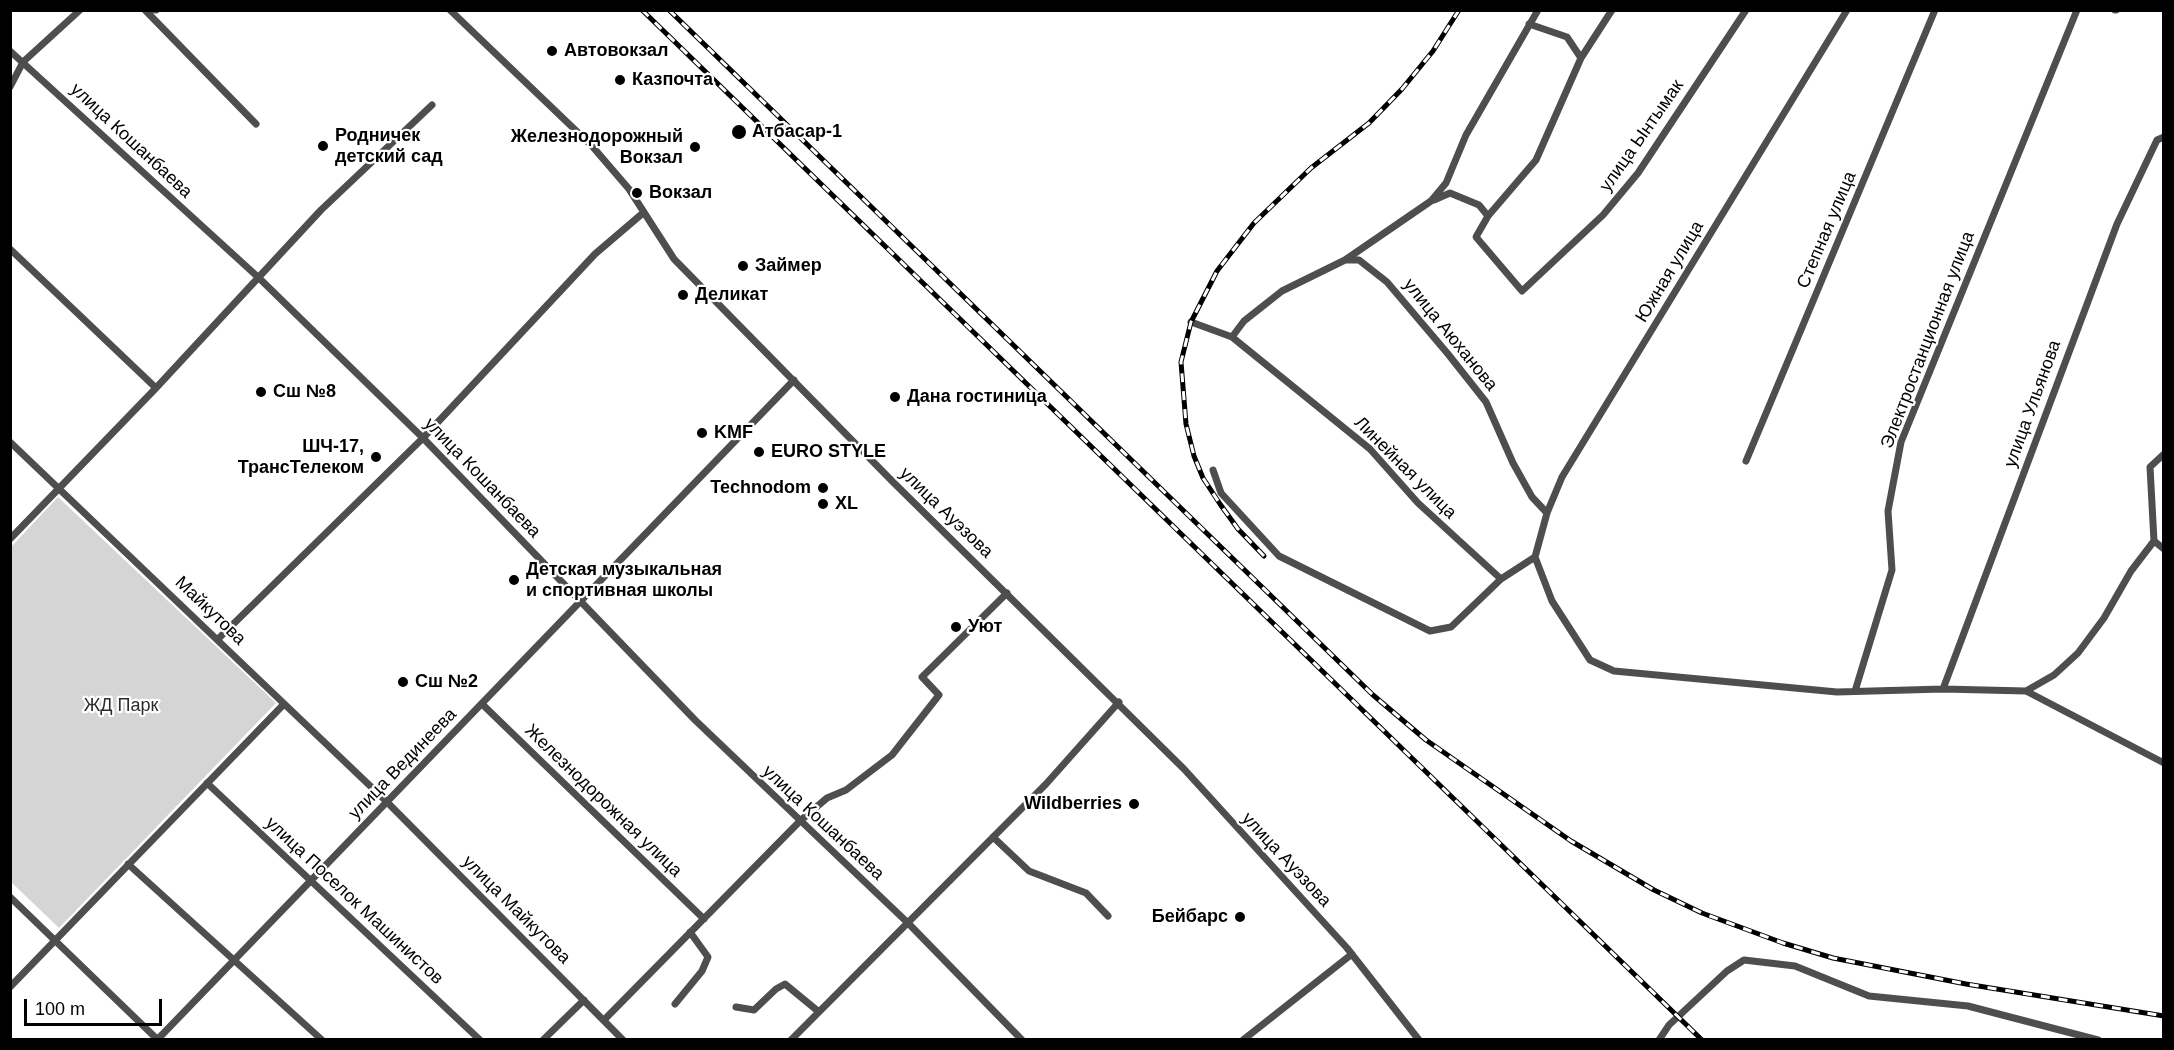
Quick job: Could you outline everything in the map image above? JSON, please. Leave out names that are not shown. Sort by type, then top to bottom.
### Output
[{"type":"street","points":[[10,87],[23,62],[80,10]]},
{"type":"street","points":[[145,10],[256,124]]},
{"type":"street","name":"улица Ауэзова","points":[[450,10],[592,146],[629,189],[674,259],[892,481],[1119,702],[1184,769],[1352,954],[1419,1040]]},
{"type":"street","points":[[1431,201],[1446,183],[1466,135],[1538,10]]},
{"type":"street","points":[[1232,337],[1244,321],[1282,291],[1345,260],[1431,201],[1450,193],[1479,205],[1488,216],[1536,160],[1581,58],[1612,10]]},
{"type":"street","name":"улица Ынтымак","points":[[1488,216],[1476,237],[1522,291],[1603,215],[1638,173],[1746,10]]},
{"type":"street","name":"Южная улица","points":[[1535,557],[1547,513],[1562,477],[1847,10]]},
{"type":"street","name":"Степная улица","points":[[1746,461],[1935,10]]},
{"type":"street","name":"Электростанционная улица","points":[[1855,691],[1892,570],[1888,511],[1900,442],[2077,10]]},
{"type":"street","points":[[1529,24],[1568,37],[1581,58]]},
{"type":"street","name":"улица Кошанбаева","points":[[10,51],[259,278],[423,438],[695,720],[909,924],[1022,1040]]},
{"type":"street","points":[[10,539],[156,388],[321,210],[432,105]]},
{"type":"street","name":"улица Ульянова","points":[[1943,689],[2117,224],[2157,140],[2163,137]]},
{"type":"street","points":[[218,639],[423,438],[595,254],[643,213]]},
{"type":"street","points":[[10,249],[156,388]]},
{"type":"street","name":"улица Аюханова","points":[[1345,260],[1359,260],[1387,282],[1448,354],[1486,402],[1513,463],[1532,497],[1547,513]]},
{"type":"street","name":"Линейная улица","points":[[1191,322],[1232,337],[1370,449],[1418,503],[1501,579]]},
{"type":"street","name":"улица Вединеева","points":[[158,1039],[794,380]]},
{"type":"street","name":"Майкутова","points":[[10,442],[387,802]]},
{"type":"street","points":[[2026,691],[2054,675],[2078,653],[2104,618],[2131,571],[2154,541],[2150,467],[2163,454]]},
{"type":"street","points":[[1213,470],[1221,493],[1279,556],[1430,631],[1451,627],[1501,579],[1535,557],[1552,601],[1590,660],[1614,671],[1837,692],[1943,689],[2026,691],[2163,763]]},
{"type":"street","points":[[2154,541],[2163,549]]},
{"type":"street","points":[[604,1020],[800,821],[827,798],[846,789],[892,755],[939,696],[922,677],[1007,593]]},
{"type":"street","points":[[791,1040],[1046,784],[1119,702]]},
{"type":"street","points":[[10,987],[284,704]]},
{"type":"street","name":"Железнодорожная улица","points":[[482,704],[704,919]]},
{"type":"street","name":"улица Поселок Машинистов","points":[[207,783],[480,1040]]},
{"type":"street","name":"улица Майкутова","points":[[387,802],[623,1040]]},
{"type":"street","points":[[993,837],[1029,872],[1086,893],[1108,916]]},
{"type":"street","points":[[128,864],[232,961],[322,1040]]},
{"type":"street","points":[[10,897],[158,1039]]},
{"type":"street","points":[[675,1004],[702,971],[708,957],[690,932]]},
{"type":"street","points":[[1243,1040],[1352,954]]},
{"type":"street","points":[[1659,1040],[1669,1025],[1727,970],[1744,960],[1795,966],[1869,996],[1968,1006],[2098,1040]]},
{"type":"street","points":[[736,1007],[754,1010],[776,989],[785,984],[819,1012]]},
{"type":"street","points":[[543,1040],[584,1000]]},
{"type":"green space","name":"ЖД Парк","points":[[58,497],[276,703],[59,928],[10,881],[11,547]]},
{"type":"railway","points":[[642,10],[1702,1040]]},
{"type":"railway","points":[[669,10],[1373,695],[1426,740],[1571,841],[1654,890],[1702,913],[1783,943],[1833,958],[1966,984],[2164,1016]]},
{"type":"railway","points":[[1264,556],[1238,529],[1220,504],[1203,478],[1194,456],[1186,424],[1181,362],[1191,322],[1217,271],[1254,223],[1311,168],[1369,123],[1402,89],[1433,51],[1459,10]]},
{"type":"place","name":"Автовокзал","points":[[552,51]]},
{"type":"place","name":"Казпочта","points":[[620,80]]},
{"type":"place","name":"Атбасар-1","points":[[739,132]]},
{"type":"place","name":"Родничек детский сад","points":[[323,146]]},
{"type":"place","name":"Железнодорожный Вокзал","points":[[695,147]]},
{"type":"place","name":"Вокзал","points":[[637,193]]},
{"type":"place","name":"Займер","points":[[743,266]]},
{"type":"place","name":"Деликат","points":[[683,295]]},
{"type":"place","name":"Сш №8","points":[[261,392]]},
{"type":"place","name":"Дана гостиница","points":[[895,397]]},
{"type":"place","name":"KMF","points":[[702,433]]},
{"type":"place","name":"EURO STYLE","points":[[759,452]]},
{"type":"place","name":"ШЧ-17, ТрансТелеком","points":[[376,457]]},
{"type":"place","name":"Technodom","points":[[823,488]]},
{"type":"place","name":"XL","points":[[823,504]]},
{"type":"place","name":"Детская музыкальная и спортивная школы","points":[[514,580]]},
{"type":"place","name":"Уют","points":[[956,627]]},
{"type":"place","name":"Сш №2","points":[[403,682]]},
{"type":"place","name":"Wildberries","points":[[1134,804]]},
{"type":"place","name":"Бейбарс","points":[[1240,917]]}]
